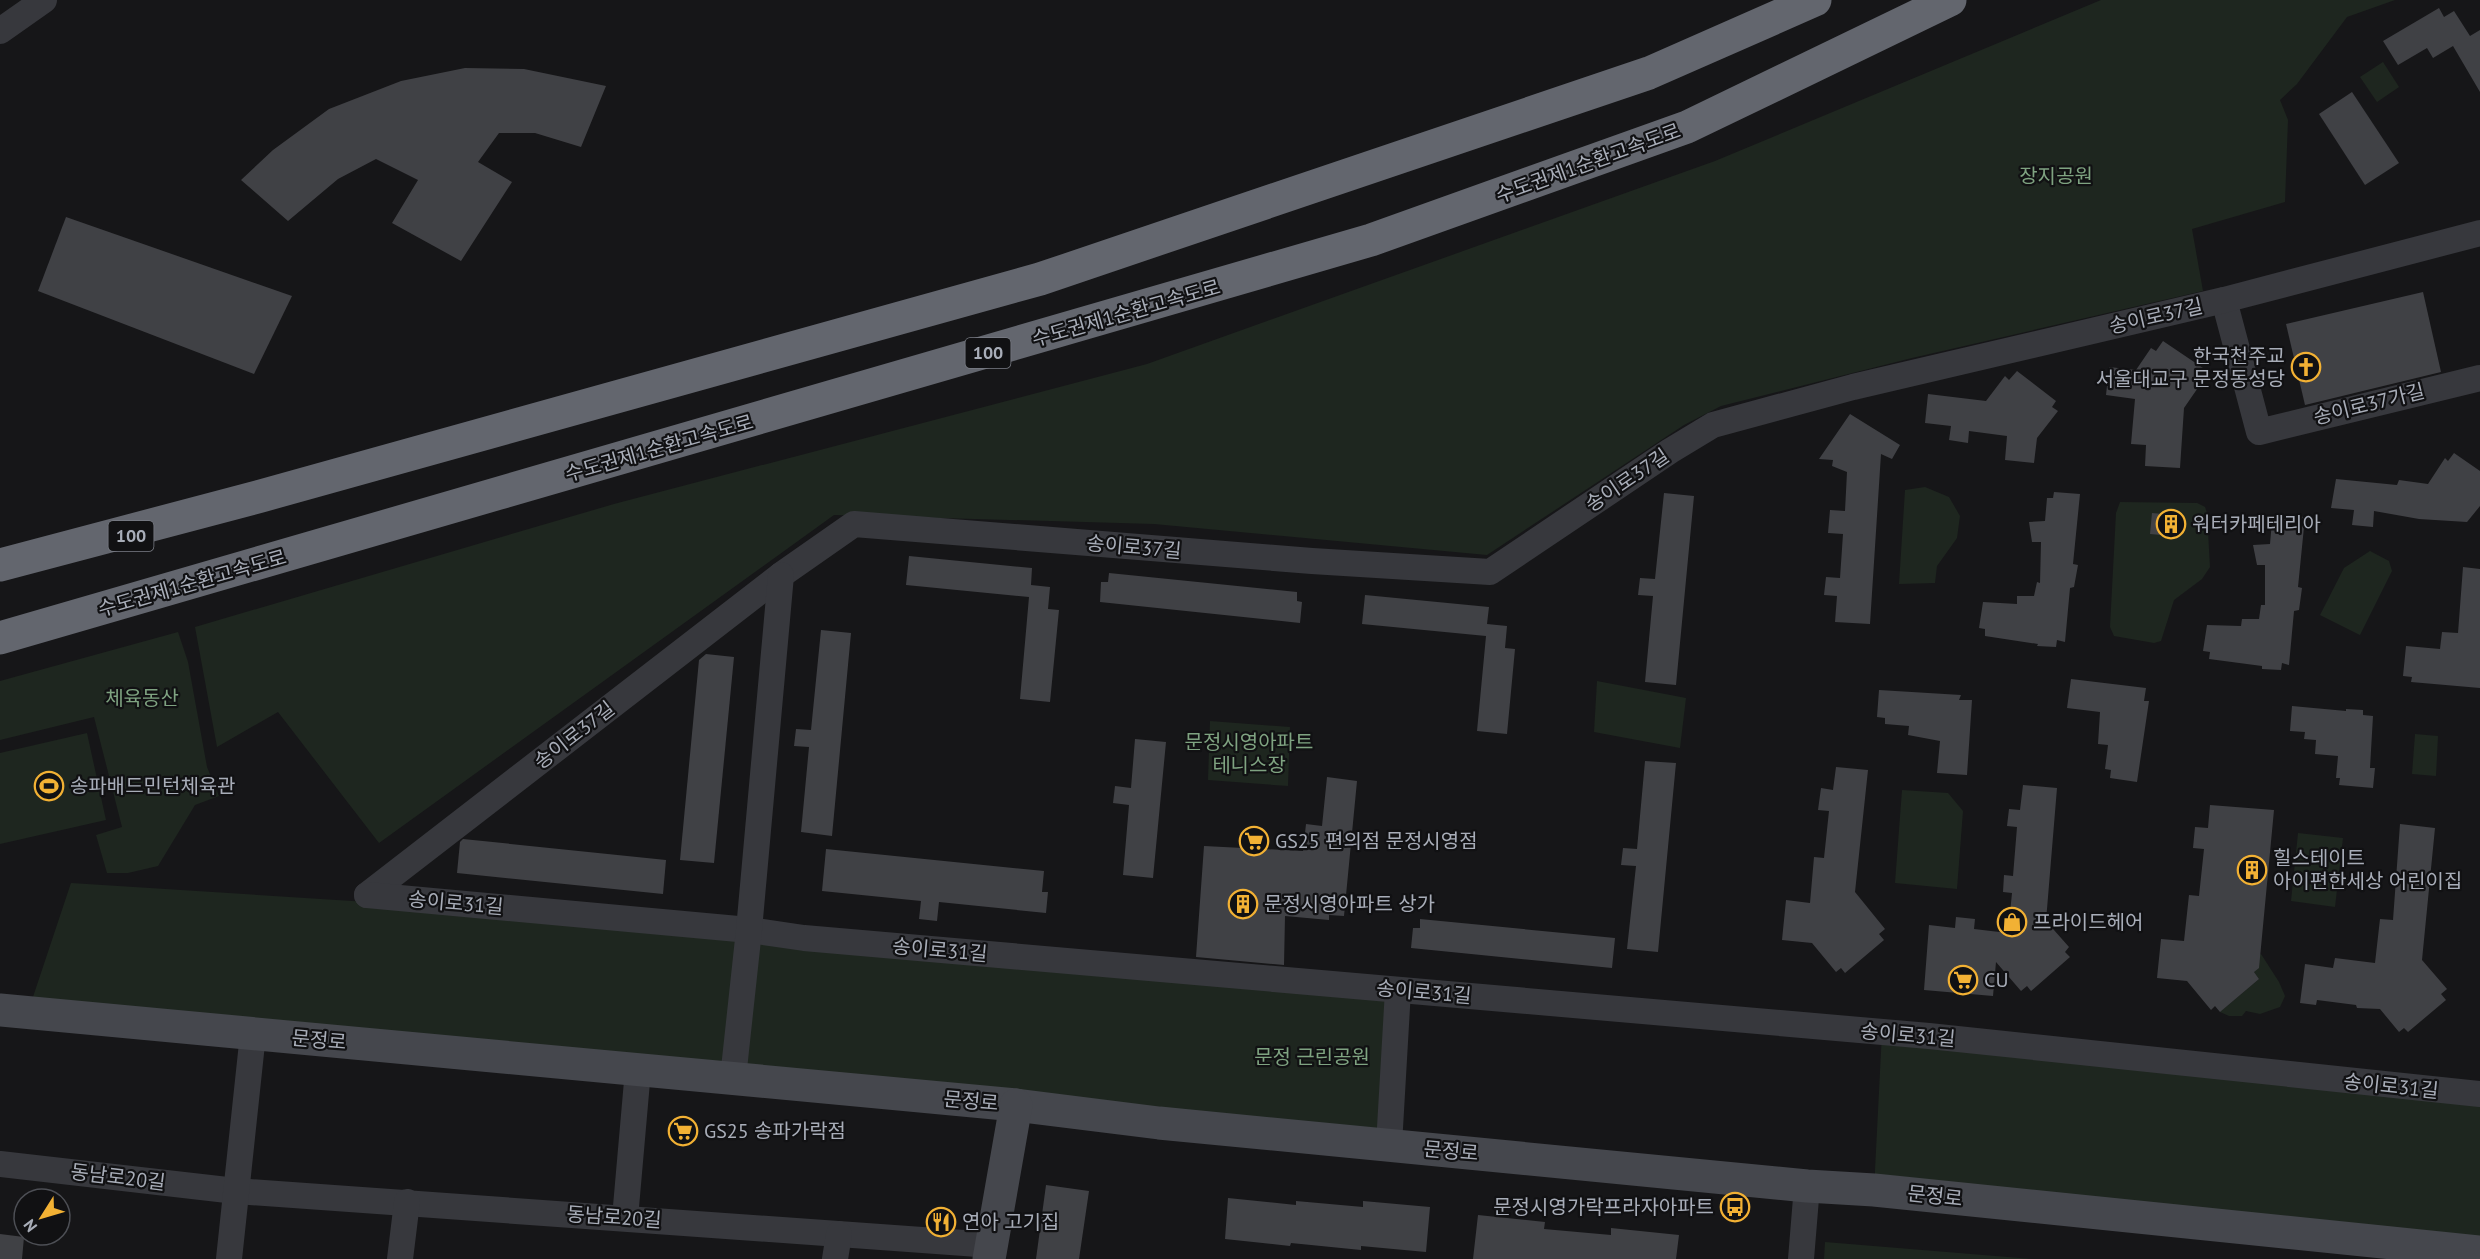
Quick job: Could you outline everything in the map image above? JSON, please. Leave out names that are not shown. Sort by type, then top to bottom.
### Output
[{"type":"highway","name":"100","points":[[0,565],[261,496],[1040,279],[1649,73],[1815,0]]},
{"type":"highway","name":"수도권제1순환고속도로","points":[[0,638],[1371,240],[1687,127],[1950,0]]},
{"type":"highway","name":"100","points":[[0,577],[261,496]]},
{"type":"street","points":[[0,31],[44,0]]},
{"type":"street","name":"송이로37길","points":[[367,895],[781,575],[854,524],[1312,561],[1490,572],[1670,451],[1713,425],[1853,387],[2224,300],[2480,233]]},
{"type":"street","name":"송이로37가길","points":[[2224,300],[2259,432],[2480,378]]},
{"type":"street","points":[[733,1078],[749,930],[781,575]]},
{"type":"street","name":"송이로31길","points":[[367,895],[749,930],[804,938],[1929,1036],[2480,1094]]},
{"type":"street","points":[[1389,1145],[1398,990]]},
{"type":"street","name":"문정로","points":[[0,1010],[1016,1105],[1159,1123],[1807,1186],[1874,1190],[2480,1252]]},
{"type":"street","points":[[229,1259],[253,1034]]},
{"type":"street","points":[[625,1218],[638,1070]]},
{"type":"street","points":[[990,1252],[1016,1105]]},
{"type":"street","name":"동남로20길","points":[[0,1164],[236,1191],[839,1233],[990,1252]]},
{"type":"street","points":[[1801,1259],[1807,1186]]},
{"type":"street","points":[[400,1259],[406,1203]]},
{"type":"street","points":[[835,1259],[839,1233]]},
{"type":"green space","name":"장지공원","points":[[2101,0],[2395,0],[2347,17],[2297,84],[2280,100],[2288,120],[2285,202],[2192,229],[2203,291],[1912,358],[1721,406],[1684,425],[1487,555],[1154,524],[834,515],[379,843],[278,712],[217,747],[195,627],[614,504],[1147,364],[1715,161]]},
{"type":"green space","points":[[2383,62],[2399,87],[2377,102],[2360,77]]},
{"type":"green space","points":[[1925,487],[1949,497],[1960,516],[1957,538],[1937,566],[1935,583],[1899,584],[1905,490]]},
{"type":"green space","points":[[2120,502],[2197,503],[2205,507],[2207,513],[2210,567],[2202,579],[2174,600],[2161,641],[2154,643],[2114,636],[2110,627],[2116,513]]},
{"type":"green space","points":[[2370,551],[2389,561],[2392,571],[2360,635],[2320,615],[2344,568]]},
{"type":"green space","name":"체육동산","points":[[178,632],[188,662],[207,767],[219,796],[195,805],[158,866],[128,873],[107,873],[96,835],[122,827],[94,717],[0,740],[0,681]]},
{"type":"green space","points":[[1597,681],[1686,698],[1680,748],[1594,732]]},
{"type":"green space","name":"문정시영아파트 테니스장","points":[[1210,721],[1290,727],[1288,786],[1208,780]]},
{"type":"green space","name":"송파배드민턴체육관","points":[[87,733],[106,820],[0,844],[0,753]]},
{"type":"green space","points":[[2415,734],[2438,736],[2436,776],[2412,774]]},
{"type":"green space","points":[[1902,790],[1948,793],[1963,811],[1957,889],[1895,883]]},
{"type":"green space","points":[[2298,833],[2343,838],[2335,907],[2291,901]]},
{"type":"green space","name":"문정 근린공원","points":[[71,883],[368,902],[1391,995],[1383,1133],[31,1003]]},
{"type":"green space","points":[[2261,954],[2285,996],[2280,1007],[2260,1014],[2246,1011],[2242,1016],[2229,1016],[2220,1012],[2259,979],[2254,972],[2253,960]]},
{"type":"green space","points":[[1882,1032],[2480,1094],[2480,1252],[1874,1190]]},
{"type":"green space","points":[[1825,1242],[2032,1259],[1824,1259]]},
{"type":"building","points":[[2439,8],[2444,17],[2454,11],[2470,36],[2480,30],[2480,92],[2453,46],[2433,58],[2427,48],[2398,65],[2383,41]]},
{"type":"building","points":[[465,68],[524,69],[606,86],[581,147],[535,133],[499,133],[478,162],[512,182],[461,261],[392,223],[418,180],[376,159],[338,179],[288,221],[241,180],[273,150],[329,109],[401,81]]},
{"type":"building","points":[[2352,92],[2399,163],[2365,185],[2319,114]]},
{"type":"building","points":[[66,217],[292,296],[254,374],[38,291]]},
{"type":"building","points":[[2423,292],[2441,372],[2305,405],[2286,324]]},
{"type":"building","points":[[2163,341],[2203,368],[2198,375],[2204,379],[2184,408],[2180,468],[2145,466],[2146,445],[2131,444],[2135,399],[2106,395],[2109,367],[2136,370],[2151,348],[2156,351]]},
{"type":"building","points":[[2017,371],[2056,401],[2052,407],[2058,411],[2037,438],[2034,463],[2005,460],[2007,436],[1969,431],[1968,443],[1949,440],[1951,426],[1925,423],[1928,394],[1986,401],[2005,376],[2009,380]]},
{"type":"building","points":[[1850,414],[1900,445],[1892,459],[1881,454],[1870,624],[1835,622],[1837,596],[1824,595],[1826,577],[1840,578],[1843,534],[1828,533],[1830,510],[1845,511],[1847,472],[1832,466],[1833,460],[1819,459]]},
{"type":"building","points":[[2454,453],[2480,471],[2480,506],[2467,522],[2419,519],[2374,511],[2373,527],[2352,525],[2354,510],[2331,508],[2336,479],[2397,485],[2399,480],[2428,484],[2445,458],[2448,461]]},
{"type":"building","points":[[2054,492],[2080,494],[2073,564],[2078,565],[2074,587],[2070,588],[2065,642],[2057,640],[2056,647],[2037,646],[2038,644],[1985,636],[1985,629],[1979,628],[1983,602],[2017,604],[2017,596],[2034,596],[2037,582],[2040,583],[2041,542],[2032,542],[2029,522],[2045,521],[2047,498],[2053,498]]},
{"type":"building","points":[[1664,493],[1694,496],[1676,685],[1645,682],[1653,596],[1638,595],[1640,578],[1655,579]]},
{"type":"building","name":"워터카페테리아","points":[[2152,513],[2174,515],[2172,536],[2150,534]]},
{"type":"building","points":[[2278,515],[2305,517],[2298,587],[2302,588],[2299,610],[2294,611],[2289,665],[2282,663],[2281,670],[2262,669],[2262,666],[2209,659],[2210,652],[2203,651],[2207,625],[2241,626],[2242,619],[2259,619],[2261,605],[2265,605],[2265,565],[2257,565],[2253,545],[2270,544],[2272,521],[2278,521]]},
{"type":"building","points":[[909,556],[1032,568],[1031,585],[1050,587],[1048,609],[1059,610],[1050,702],[1020,699],[1029,597],[906,585]]},
{"type":"building","points":[[2463,567],[2480,569],[2480,688],[2411,682],[2412,677],[2403,676],[2406,646],[2440,649],[2442,632],[2458,633]]},
{"type":"building","points":[[1109,573],[1297,592],[1297,601],[1302,602],[1300,623],[1100,602],[1101,582],[1108,582]]},
{"type":"building","points":[[1365,595],[1489,607],[1487,624],[1507,626],[1505,648],[1515,649],[1507,734],[1477,731],[1486,636],[1362,624]]},
{"type":"building","points":[[821,630],[851,633],[832,836],[801,832],[809,747],[794,746],[796,729],[811,730]]},
{"type":"building","points":[[706,654],[734,657],[714,863],[680,860],[699,660]]},
{"type":"building","points":[[2071,679],[2146,688],[2144,701],[2149,701],[2137,782],[2110,778],[2111,770],[2105,769],[2108,745],[2098,744],[2100,712],[2067,708]]},
{"type":"building","points":[[1879,690],[1961,695],[1959,700],[1972,700],[1967,775],[1937,773],[1940,741],[1908,735],[1909,726],[1885,724],[1885,718],[1877,717]]},
{"type":"building","points":[[2292,706],[2346,711],[2346,709],[2363,710],[2363,715],[2373,716],[2370,768],[2375,768],[2373,788],[2339,785],[2340,778],[2336,778],[2338,756],[2315,754],[2316,740],[2304,739],[2305,732],[2290,731]]},
{"type":"building","points":[[1135,739],[1166,742],[1153,878],[1123,875],[1129,805],[1113,803],[1115,786],[1131,788]]},
{"type":"building","points":[[1645,761],[1676,763],[1658,952],[1627,949],[1636,866],[1621,865],[1623,848],[1637,849]]},
{"type":"building","points":[[1836,767],[1868,770],[1855,892],[1885,929],[1879,934],[1884,940],[1845,973],[1841,968],[1836,972],[1812,943],[1782,940],[1786,900],[1810,903],[1814,857],[1824,858],[1829,811],[1818,810],[1821,788],[1833,790]]},
{"type":"building","points":[[1327,777],[1357,781],[1344,916],[1329,915],[1329,920],[1285,916],[1284,965],[1196,957],[1204,846],[1303,851],[1306,824],[1322,826]]},
{"type":"building","points":[[2023,785],[2057,788],[2046,921],[2069,947],[2065,952],[2070,957],[2031,991],[2027,986],[2021,991],[1996,962],[1993,996],[1924,990],[1929,925],[1955,928],[1956,917],[1975,919],[1974,929],[2008,933],[2012,893],[2003,892],[2004,875],[2013,876],[2017,827],[2007,826],[2009,809],[2020,810]]},
{"type":"building","points":[[2210,805],[2274,810],[2259,968],[2254,972],[2259,979],[2220,1012],[2215,1006],[2211,1010],[2187,981],[2157,978],[2161,939],[2184,941],[2189,895],[2199,896],[2204,849],[2193,848],[2195,827],[2208,828]]},
{"type":"building","points":[[2400,824],[2435,828],[2422,960],[2447,989],[2441,994],[2446,1000],[2408,1032],[2404,1028],[2399,1032],[2380,1009],[2357,1008],[2356,1005],[2317,1000],[2316,1005],[2300,1003],[2305,964],[2333,968],[2335,958],[2375,963],[2380,919],[2393,920]]},
{"type":"building","points":[[463,839],[666,860],[663,894],[457,873],[460,842]]},
{"type":"building","points":[[826,849],[1044,871],[1042,892],[1048,892],[1046,913],[939,902],[937,921],[919,919],[921,901],[822,891]]},
{"type":"building","points":[[1420,919],[1615,938],[1612,968],[1411,948],[1413,928],[1420,928]]},
{"type":"building","points":[[1046,1185],[1089,1191],[1079,1259],[1036,1259]]},
{"type":"building","points":[[1228,1198],[1296,1205],[1296,1201],[1363,1207],[1363,1201],[1430,1207],[1426,1252],[1361,1246],[1361,1250],[1291,1243],[1290,1246],[1225,1239]]},
{"type":"building","points":[[1478,1215],[1545,1222],[1544,1229],[1611,1235],[1611,1228],[1679,1235],[1676,1259],[1473,1259]]},
{"type":"building","points":[[0,1234],[12,1236],[12,1247],[23,1247],[22,1259],[0,1259]]},
{"type":"place","name":"한국천주교 서울대교구 문정동성당","points":[[2306,367]]},
{"type":"place","name":"워터카페테리아","points":[[2171,524]]},
{"type":"place","name":"송파배드민턴체육관","points":[[49,786]]},
{"type":"place","name":"GS25 편의점 문정시영점","points":[[1254,841]]},
{"type":"place","name":"힐스테이트 아이편한세상 어린이집","points":[[2252,870]]},
{"type":"place","name":"문정시영아파트 상가","points":[[1243,904]]},
{"type":"place","name":"프라이드헤어","points":[[2012,922]]},
{"type":"place","name":"CU","points":[[1963,980]]},
{"type":"place","name":"GS25 송파가락점","points":[[683,1131]]},
{"type":"place","name":"문정시영가락프라자아파트","points":[[1735,1207]]},
{"type":"place","name":"연아 고기집","points":[[941,1222]]}]
